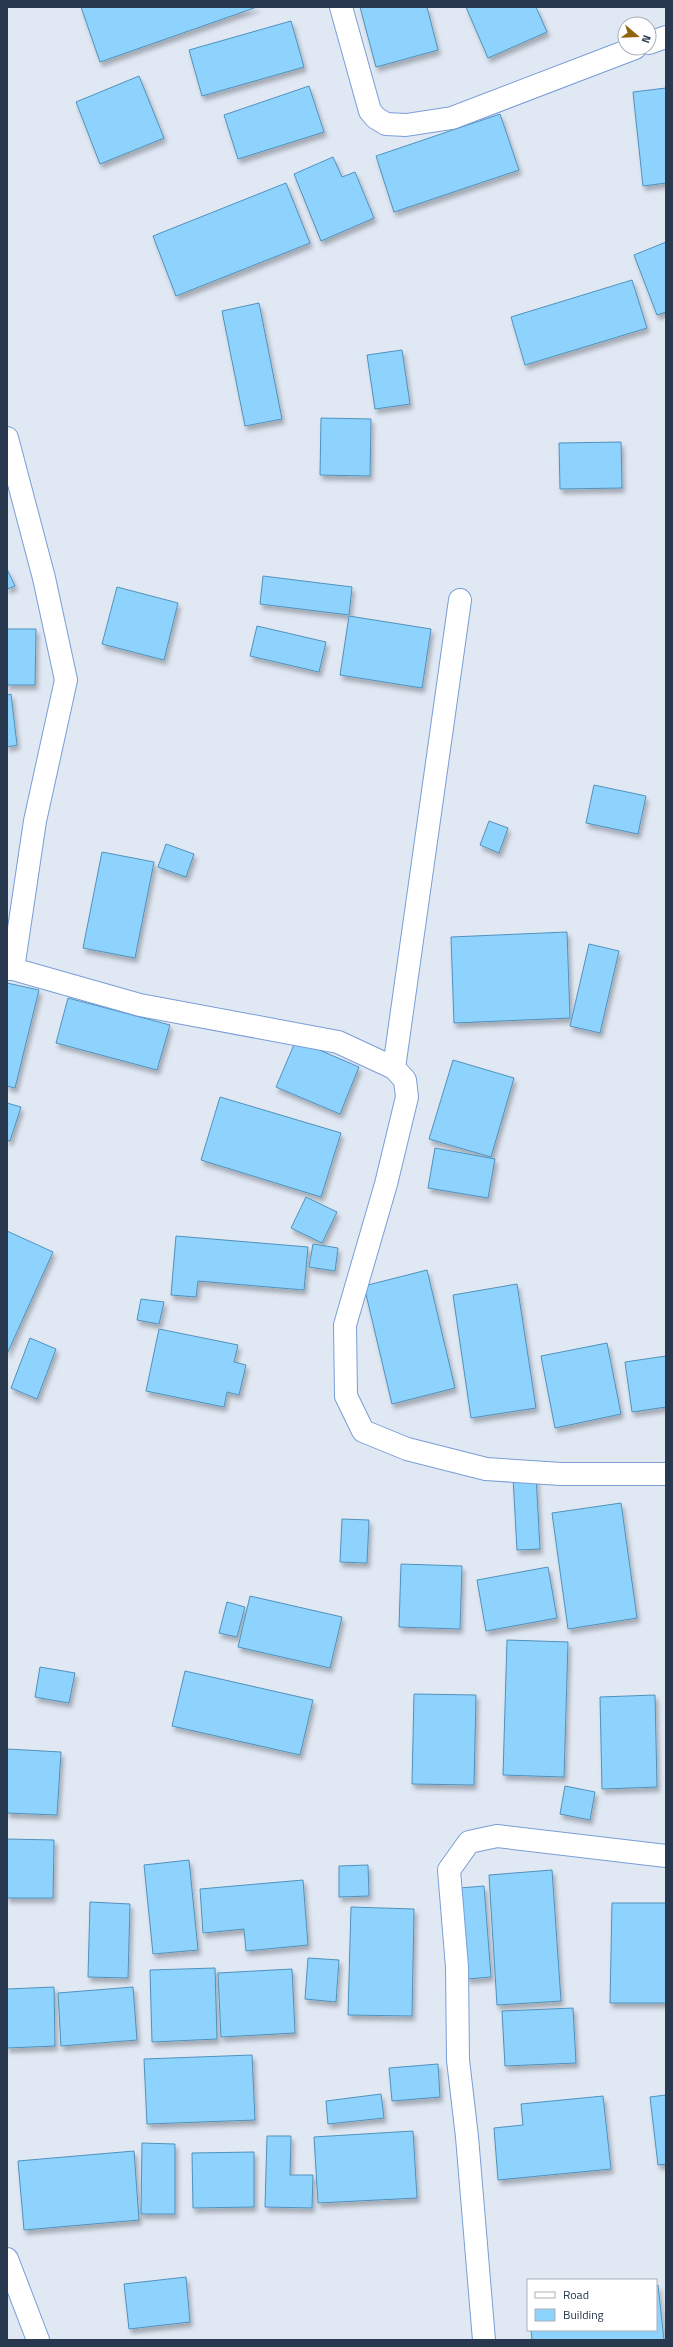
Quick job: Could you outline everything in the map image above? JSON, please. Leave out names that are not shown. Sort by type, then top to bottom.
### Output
[{"type":"street","points":[[341,7],[370,111],[376,118],[386,124],[406,125],[452,118],[617,55]]},
{"type":"street","points":[[7,438],[44,578],[66,680],[35,821],[10,969],[140,1005],[338,1042],[394,1068],[405,1080],[407,1097],[386,1184],[345,1325],[346,1396],[363,1431],[407,1449],[486,1469],[561,1474],[666,1474]]},
{"type":"street","points":[[394,1068],[460,600]]},
{"type":"street","points":[[484,2340],[468,2138],[458,2060],[457,1967],[449,1870],[469,1842],[497,1836],[666,1856]]},
{"type":"street","points":[[7,2259],[38,2340]]},
{"type":"building","points":[[81,7],[257,7],[100,62]]},
{"type":"building","points":[[360,7],[427,7],[438,50],[376,67]]},
{"type":"building","points":[[466,7],[536,7],[547,32],[488,58]]},
{"type":"building","points":[[291,21],[304,67],[202,96],[189,50]]},
{"type":"building","points":[[139,76],[164,138],[100,164],[76,102]]},
{"type":"building","points":[[309,86],[324,132],[238,159],[224,115]]},
{"type":"building","points":[[666,88],[666,183],[643,186],[633,92]]},
{"type":"building","points":[[500,114],[519,170],[394,212],[376,156]]},
{"type":"building","points":[[333,157],[342,177],[355,172],[374,218],[321,241],[294,174]]},
{"type":"building","points":[[286,183],[310,243],[176,296],[153,236]]},
{"type":"building","points":[[666,242],[666,312],[657,315],[634,255]]},
{"type":"building","points":[[632,280],[647,328],[525,365],[511,317]]},
{"type":"building","points":[[259,303],[282,419],[245,426],[222,311]]},
{"type":"building","points":[[402,350],[410,404],[375,409],[367,355]]},
{"type":"building","points":[[321,418],[371,419],[370,476],[320,475]]},
{"type":"building","points":[[621,442],[622,488],[560,489],[559,443]]},
{"type":"building","points":[[7,569],[15,586],[7,589]]},
{"type":"building","points":[[263,576],[352,587],[349,615],[260,604]]},
{"type":"building","points":[[117,587],[178,603],[164,660],[102,644]]},
{"type":"building","points":[[349,616],[431,629],[422,688],[340,675]]},
{"type":"building","points":[[257,626],[326,642],[319,672],[250,656]]},
{"type":"building","points":[[7,629],[36,629],[35,685],[7,685]]},
{"type":"building","points":[[11,694],[17,745],[7,747],[7,695]]},
{"type":"building","points":[[594,785],[646,796],[638,834],[586,823]]},
{"type":"building","points":[[489,821],[508,828],[499,853],[480,845]]},
{"type":"building","points":[[166,844],[194,854],[186,877],[158,867]]},
{"type":"building","points":[[102,852],[154,862],[135,958],[83,948]]},
{"type":"building","points":[[567,932],[570,1018],[454,1023],[451,937]]},
{"type":"building","points":[[589,944],[619,951],[600,1033],[570,1026]]},
{"type":"building","points":[[7,983],[39,990],[15,1088],[7,1086]]},
{"type":"building","points":[[68,998],[170,1025],[157,1070],[56,1043]]},
{"type":"building","points":[[296,1040],[359,1067],[340,1114],[276,1087]]},
{"type":"building","points":[[453,1060],[514,1078],[491,1157],[429,1139]]},
{"type":"building","points":[[220,1097],[341,1133],[321,1197],[201,1160]]},
{"type":"building","points":[[7,1103],[21,1107],[10,1141],[7,1140]]},
{"type":"building","points":[[435,1148],[495,1159],[488,1198],[428,1188]]},
{"type":"building","points":[[306,1197],[337,1212],[322,1243],[291,1228]]},
{"type":"building","points":[[7,1231],[53,1252],[7,1354]]},
{"type":"building","points":[[176,1236],[308,1247],[304,1290],[198,1281],[196,1297],[171,1295]]},
{"type":"building","points":[[313,1244],[338,1248],[335,1271],[309,1267]]},
{"type":"building","points":[[427,1270],[455,1388],[392,1404],[364,1286]]},
{"type":"building","points":[[517,1284],[536,1408],[471,1418],[453,1295]]},
{"type":"building","points":[[141,1299],[164,1302],[159,1324],[137,1320]]},
{"type":"building","points":[[159,1329],[238,1345],[234,1362],[246,1365],[239,1395],[227,1392],[224,1407],[146,1391]]},
{"type":"building","points":[[30,1338],[56,1349],[37,1399],[11,1388]]},
{"type":"building","points":[[607,1343],[621,1414],[555,1428],[541,1356]]},
{"type":"building","points":[[666,1356],[666,1407],[632,1412],[625,1362]]},
{"type":"building","points":[[536,1476],[540,1549],[517,1550],[513,1477]]},
{"type":"building","points":[[621,1503],[637,1618],[568,1629],[552,1513]]},
{"type":"building","points":[[342,1519],[369,1520],[367,1563],[340,1562]]},
{"type":"building","points":[[401,1564],[462,1566],[460,1629],[399,1627]]},
{"type":"building","points":[[548,1567],[557,1618],[486,1631],[477,1580]]},
{"type":"building","points":[[250,1596],[342,1617],[330,1668],[238,1647]]},
{"type":"building","points":[[227,1602],[245,1607],[237,1637],[219,1633]]},
{"type":"building","points":[[507,1640],[568,1642],[564,1777],[503,1775]]},
{"type":"building","points":[[40,1667],[75,1673],[69,1703],[35,1697]]},
{"type":"building","points":[[185,1671],[313,1700],[300,1755],[172,1726]]},
{"type":"building","points":[[414,1694],[476,1695],[474,1785],[412,1784]]},
{"type":"building","points":[[655,1695],[657,1787],[602,1789],[600,1697]]},
{"type":"building","points":[[7,1749],[61,1752],[57,1815],[7,1813]]},
{"type":"building","points":[[565,1786],[595,1792],[590,1820],[560,1814]]},
{"type":"building","points":[[7,1839],[54,1840],[53,1898],[7,1898]]},
{"type":"building","points":[[189,1860],[198,1950],[153,1954],[144,1865]]},
{"type":"building","points":[[368,1865],[369,1896],[339,1897],[339,1866]]},
{"type":"building","points":[[552,1870],[561,2001],[497,2005],[489,1875]]},
{"type":"building","points":[[303,1880],[308,1945],[246,1951],[244,1929],[203,1933],[200,1889]]},
{"type":"building","points":[[484,1886],[491,1977],[467,1979],[460,1888]]},
{"type":"building","points":[[90,1902],[130,1904],[128,1978],[88,1977]]},
{"type":"building","points":[[612,1903],[666,1903],[666,2003],[610,2003]]},
{"type":"building","points":[[351,1907],[414,1909],[412,2016],[348,2015]]},
{"type":"building","points":[[308,1958],[339,1960],[336,2002],[305,1999]]},
{"type":"building","points":[[215,1968],[217,2039],[152,2042],[150,1970]]},
{"type":"building","points":[[292,1969],[295,2033],[221,2037],[218,1973]]},
{"type":"building","points":[[54,1987],[55,2046],[7,2048],[7,1989]]},
{"type":"building","points":[[133,1987],[137,2040],[61,2046],[58,1993]]},
{"type":"building","points":[[573,2008],[576,2063],[505,2066],[502,2011]]},
{"type":"building","points":[[252,2055],[255,2120],[147,2124],[144,2059]]},
{"type":"building","points":[[438,2064],[440,2097],[392,2101],[389,2068]]},
{"type":"building","points":[[381,2094],[384,2118],[328,2124],[326,2101]]},
{"type":"building","points":[[666,2095],[666,2164],[658,2165],[650,2097]]},
{"type":"building","points":[[603,2096],[611,2169],[498,2180],[494,2128],[523,2125],[521,2104]]},
{"type":"building","points":[[413,2131],[417,2198],[318,2203],[314,2137]]},
{"type":"building","points":[[267,2136],[291,2136],[290,2175],[313,2175],[312,2208],[265,2207]]},
{"type":"building","points":[[142,2143],[175,2144],[175,2214],[141,2214]]},
{"type":"building","points":[[134,2151],[139,2220],[24,2230],[18,2161]]},
{"type":"building","points":[[254,2152],[254,2207],[193,2208],[192,2153]]},
{"type":"building","points":[[186,2277],[190,2322],[129,2329],[124,2284]]},
{"type":"building","points":[[658,2285],[664,2340],[532,2340],[531,2331],[657,2331]]}]
